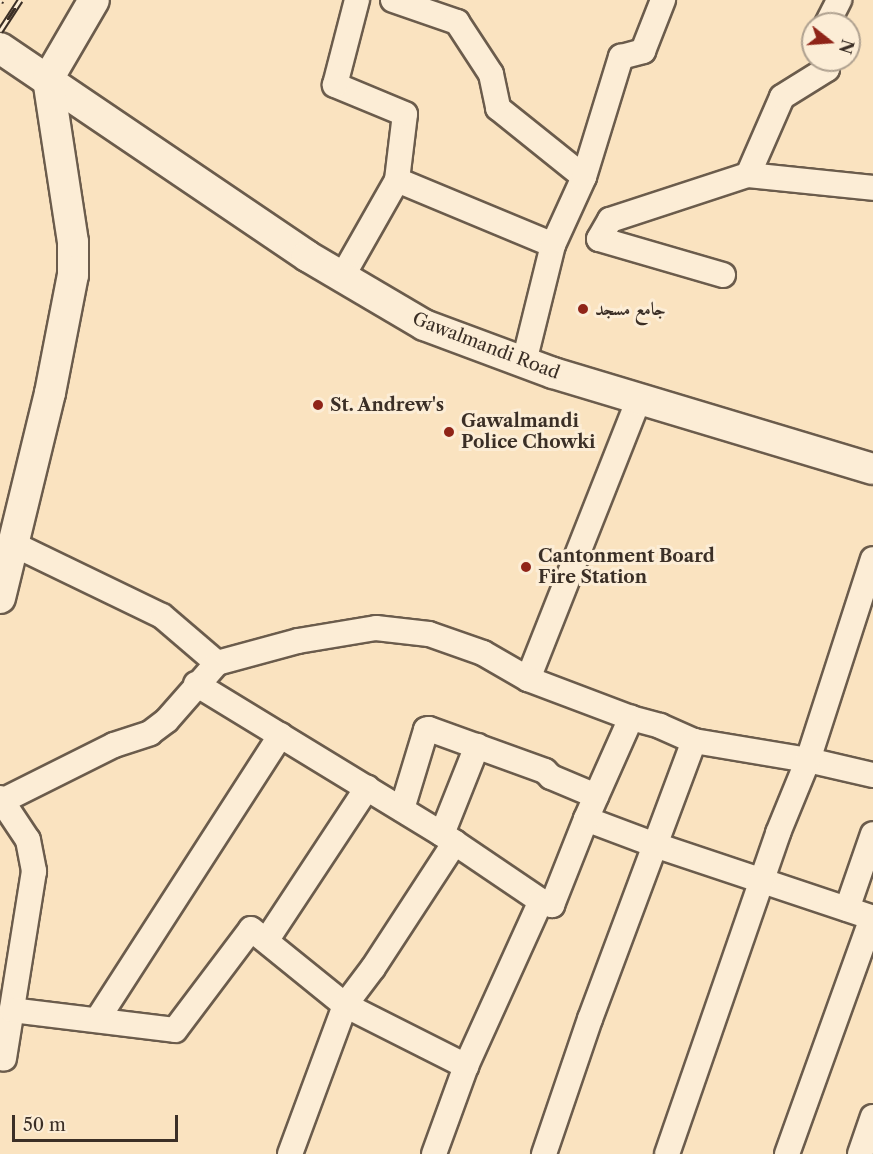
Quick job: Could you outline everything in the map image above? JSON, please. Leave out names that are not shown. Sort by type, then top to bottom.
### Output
[{"type":"street","points":[[0,598],[50,393],[73,275],[73,242],[48,79],[94,0]]},
{"type":"street","points":[[342,277],[397,180],[405,114],[334,85],[357,0]]},
{"type":"street","points":[[393,0],[458,11],[491,74],[498,108],[584,177]]},
{"type":"street","points":[[524,362],[553,245],[584,177],[621,57],[643,51],[663,0]]},
{"type":"street","name":"Gawalmandi Road","points":[[0,48],[307,256],[424,325],[638,401],[873,469]]},
{"type":"street","points":[[748,175],[782,97],[822,72]]},
{"type":"street","points":[[723,275],[600,239],[610,220],[748,175],[873,188]]},
{"type":"street","points":[[397,180],[553,245]]},
{"type":"street","points":[[528,679],[638,401]]},
{"type":"street","points":[[13,544],[162,616],[217,663]]},
{"type":"street","points":[[668,1154],[761,882],[808,760],[873,559]]},
{"type":"street","points":[[4,1059],[34,871],[28,840],[2,799],[114,745],[150,734],[167,720],[196,684],[217,663],[298,641],[376,628],[429,634],[483,653],[528,679],[632,718],[660,726],[694,741],[808,760],[873,776]]},
{"type":"street","points":[[196,684],[402,809],[541,901],[552,905],[586,819],[632,718]]},
{"type":"street","points":[[402,809],[426,730],[429,729],[545,771],[551,777],[596,796]]},
{"type":"street","points":[[97,1020],[281,735]]},
{"type":"street","points":[[544,1154],[694,741]]},
{"type":"street","points":[[290,1154],[345,1005],[373,968],[448,838],[477,746]]},
{"type":"street","points":[[272,932],[368,788]]},
{"type":"street","points":[[586,819],[761,882],[872,918],[787,1154]]},
{"type":"street","points":[[847,909],[873,834]]},
{"type":"street","points":[[434,1154],[466,1066],[541,901]]},
{"type":"street","points":[[12,1010],[175,1030],[251,929],[345,1005],[466,1066]]},
{"type":"street","points":[[860,1154],[873,1117]]},
{"type":"railway","points":[[0,31],[20,0]]},
{"type":"place","name":"جامع مسجد","points":[[583,309]]},
{"type":"place","name":"St. Andrew's","points":[[318,405]]},
{"type":"place","name":"Gawalmandi Police Chowki","points":[[449,432]]},
{"type":"place","name":"Cantonment Board Fire Station","points":[[526,567]]}]
